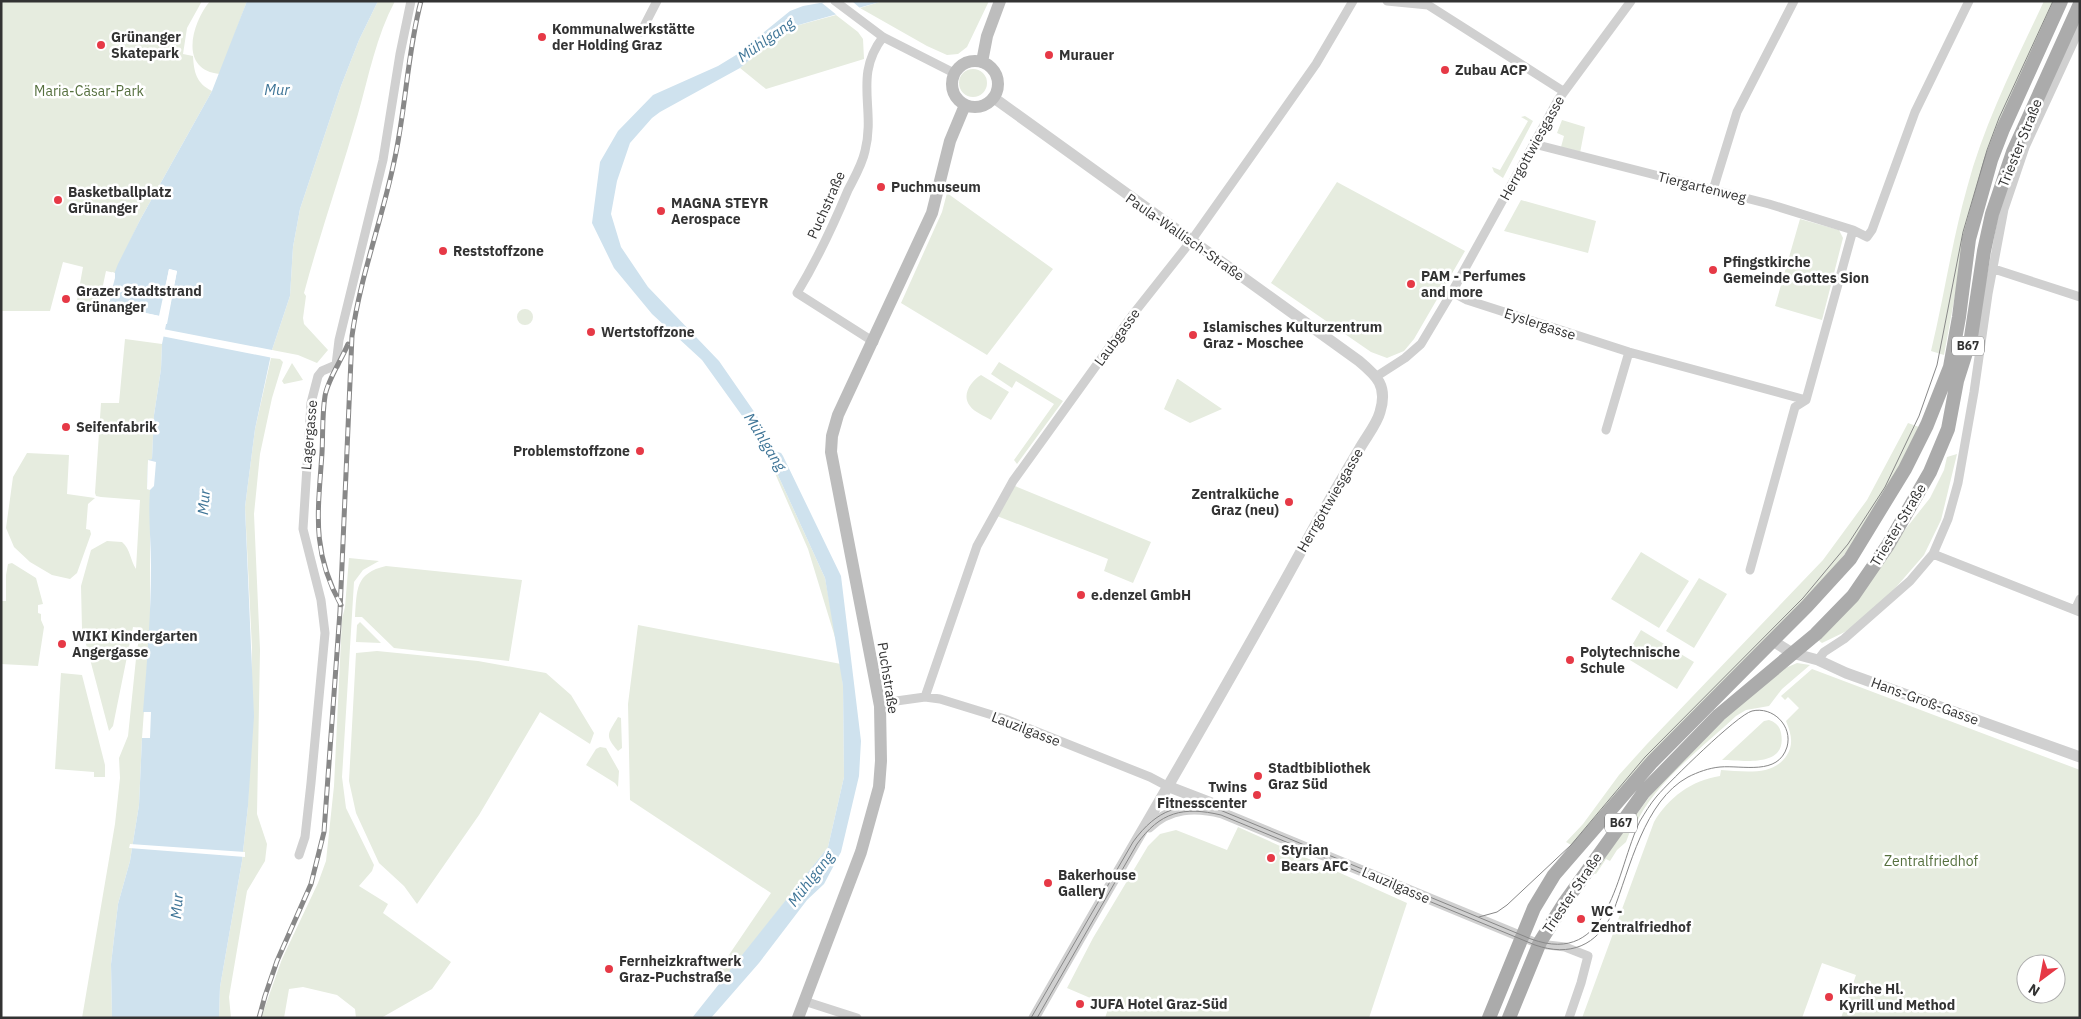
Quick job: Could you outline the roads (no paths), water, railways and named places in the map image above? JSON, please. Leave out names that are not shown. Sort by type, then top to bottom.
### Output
[{"type":"main road","points":[[982,62],[987,36],[1000,1]]},
{"type":"main road","name":"Triester Straße","points":[[1489,1018],[1538,900],[1554,875],[1652,762],[1773,641],[1850,559],[1905,469],[1927,425],[1950,367],[1969,240],[1991,160],[2003,128],[2061,1]]},
{"type":"main road","name":"Triester Straße","points":[[1509,1018],[1539,944],[1565,902],[1644,792],[1719,715],[1816,634],[1853,596],[1888,545],[1930,472],[1948,429],[1957,381],[1971,337],[1984,251],[1995,205],[2013,152],[2080,4]]},
{"type":"main road","points":[[967,62],[982,62],[996,74],[998,85],[994,98],[978,107],[965,106],[954,95],[952,89],[954,73],[967,62]]},
{"type":"main road","name":"Puchstraße","points":[[798,1018],[848,890],[872,817],[879,787],[881,761],[880,706],[831,452],[832,436],[838,415],[874,342],[932,213],[950,142],[965,106]]},
{"type":"street","name":"Lagergasse","points":[[299,855],[305,837],[312,783],[325,633],[321,600],[303,529],[310,403],[318,376],[322,371],[336,365],[338,340],[383,160],[400,54],[411,1]]},
{"type":"street","points":[[641,32],[657,1]]},
{"type":"street","points":[[835,1],[848,13],[883,37],[954,73]]},
{"type":"street","name":"Laubgasse","points":[[925,697],[977,546],[1013,481],[1134,313],[1191,241],[1316,64],[1354,1]]},
{"type":"street","points":[[1387,1],[1428,5],[1563,91]]},
{"type":"street","name":"Herrgottwiesgasse","points":[[1034,1018],[1142,834],[1167,786],[1270,609],[1380,413],[1383,391],[1377,376],[1415,351],[1452,292],[1563,91],[1631,1]]},
{"type":"street","points":[[1713,190],[1737,112],[1794,1]]},
{"type":"street","name":"Tiergartenweg","points":[[1534,144],[1769,204],[1853,230],[1867,237],[1872,230],[1915,112],[1968,1]]},
{"type":"street","name":"Triester Straße","points":[[1818,660],[1824,652],[1844,639],[1910,581],[1933,554],[1948,519],[1958,483],[2004,209],[2025,147],[2080,28]]},
{"type":"street","name":"Puchstraße","points":[[874,342],[797,293],[818,257],[865,153],[870,128],[866,73],[870,57],[883,37]]},
{"type":"street","name":"Paula-Wallisch-Straße","points":[[994,98],[1359,360],[1377,376]]},
{"type":"street","points":[[1750,570],[1795,407],[1806,400],[1853,230]]},
{"type":"street","points":[[1994,270],[2079,296]]},
{"type":"street","name":"Eyslergasse","points":[[1452,292],[1467,300],[1629,352],[1806,400]]},
{"type":"street","points":[[1606,430],[1629,352]]},
{"type":"street","points":[[1933,554],[2077,611],[2080,599]]},
{"type":"street","name":"Hans-Groß-Gasse","points":[[1773,641],[1792,653],[1818,660],[1846,672],[2080,757]]},
{"type":"street","name":"Lauzilgasse","points":[[880,706],[889,702],[925,697],[940,699],[1006,719],[1227,809],[1244,821]]},
{"type":"street","points":[[1167,786],[1166,805],[1172,812]]},
{"type":"street","name":"Lauzilgasse","points":[[1142,834],[1155,821],[1172,812],[1183,809],[1204,808],[1244,821],[1522,937]]},
{"type":"street","name":"Triester Straße","points":[[1522,937],[1539,944],[1565,947],[1588,956],[1581,983],[1568,1018]]},
{"type":"street","points":[[804,1001],[857,1018]]},
{"type":"water","name":"Mur","points":[[247,1],[378,1],[359,40],[341,86],[300,209],[293,247],[290,296],[272,350],[255,429],[245,507],[254,716],[242,861],[220,987],[219,1018],[112,1018],[111,964],[118,904],[130,861],[139,805],[142,738],[150,738],[151,712],[143,712],[151,584],[150,490],[147,489],[148,460],[152,459],[154,415],[161,369],[162,344],[177,271],[169,269],[160,316],[108,305],[113,277],[118,264],[140,220],[212,91]]},
{"type":"water","name":"Mühlgang","points":[[831,1],[883,1],[788,28],[740,68],[652,118],[630,143],[617,181],[611,214],[621,247],[648,287],[719,361],[783,456],[841,576],[861,741],[859,776],[841,852],[824,884],[807,900],[759,963],[711,1018],[692,1018],[828,847],[844,777],[843,686],[825,578],[766,449],[702,360],[652,314],[614,268],[592,223],[600,162],[618,131],[653,95],[718,66],[736,55],[790,11],[803,6]]},
{"type":"tram line","points":[[1479,917],[1497,912],[1507,905],[1571,845],[1645,757],[1803,598],[1848,544],[1885,487],[1919,416],[1937,365],[1963,232],[1987,150],[1999,118],[2053,1]]},
{"type":"tram line","points":[[1031,1018],[1133,842],[1151,822],[1171,810],[1182,807],[1206,807],[1220,810],[1531,939],[1558,944],[1578,940],[1594,927],[1606,909],[1616,888],[1640,821],[1657,796],[1704,749],[1744,715],[1752,711],[1760,710],[1774,715],[1780,719],[1787,732],[1787,747],[1782,756],[1768,766],[1708,769],[1688,777],[1673,788],[1660,802],[1640,837],[1613,912],[1606,924],[1591,941],[1571,949],[1560,950],[1535,945],[1221,815],[1195,811],[1173,814],[1154,825],[1137,844],[1037,1018]]},
{"type":"railway","points":[[259,1018],[277,961],[311,884],[324,832],[340,611],[352,336],[360,292],[394,162],[416,21],[421,1]]},
{"type":"railway","points":[[341,605],[325,567],[321,549],[318,513],[325,396],[348,344]]},
{"type":"place","name":"Kommunalwerkstätte der Holding Graz","points":[[542,37]]},
{"type":"place","name":"Grünanger Skatepark","points":[[101,45]]},
{"type":"place","name":"Murauer","points":[[1049,55]]},
{"type":"place","name":"Zubau ACP","points":[[1445,70]]},
{"type":"place","name":"Puchmuseum","points":[[881,187]]},
{"type":"place","name":"Basketballplatz Grünanger","points":[[58,200]]},
{"type":"place","name":"MAGNA STEYR Aerospace","points":[[661,211]]},
{"type":"place","name":"Reststoffzone","points":[[443,251]]},
{"type":"place","name":"Pfingstkirche Gemeinde Gottes Sion","points":[[1713,270]]},
{"type":"place","name":"PAM - Perfumes and more","points":[[1411,284]]},
{"type":"place","name":"Grazer Stadtstrand Grünanger","points":[[66,299]]},
{"type":"place","name":"Wertstoffzone","points":[[591,332]]},
{"type":"place","name":"Islamisches Kulturzentrum Graz - Moschee","points":[[1193,335]]},
{"type":"place","name":"Seifenfabrik","points":[[66,427]]},
{"type":"place","name":"Problemstoffzone","points":[[640,451]]},
{"type":"place","name":"Zentralküche Graz (neu)","points":[[1289,502]]},
{"type":"place","name":"e.denzel GmbH","points":[[1081,595]]},
{"type":"place","name":"WIKI Kindergarten Angergasse","points":[[62,644]]},
{"type":"place","name":"Polytechnische Schule","points":[[1570,660]]},
{"type":"place","name":"Stadtbibliothek Graz Süd","points":[[1258,776]]},
{"type":"place","name":"Twins Fitnesscenter","points":[[1257,795]]},
{"type":"place","name":"Styrian Bears AFC","points":[[1271,858]]},
{"type":"place","name":"Bakerhouse Gallery","points":[[1048,883]]},
{"type":"place","name":"WC - Zentralfriedhof","points":[[1581,919]]},
{"type":"place","name":"Fernheizkraftwerk Graz-Puchstraße","points":[[609,969]]},
{"type":"place","name":"Kirche Hl. Kyrill und Method","points":[[1829,997]]},
{"type":"place","name":"JUFA Hotel Graz-Süd","points":[[1080,1004]]},
{"type":"park label","name":"Maria-Cäsar-Park","points":[[89,91]]},
{"type":"park label","name":"Zentralfriedhof","points":[[1931,861]]}]
